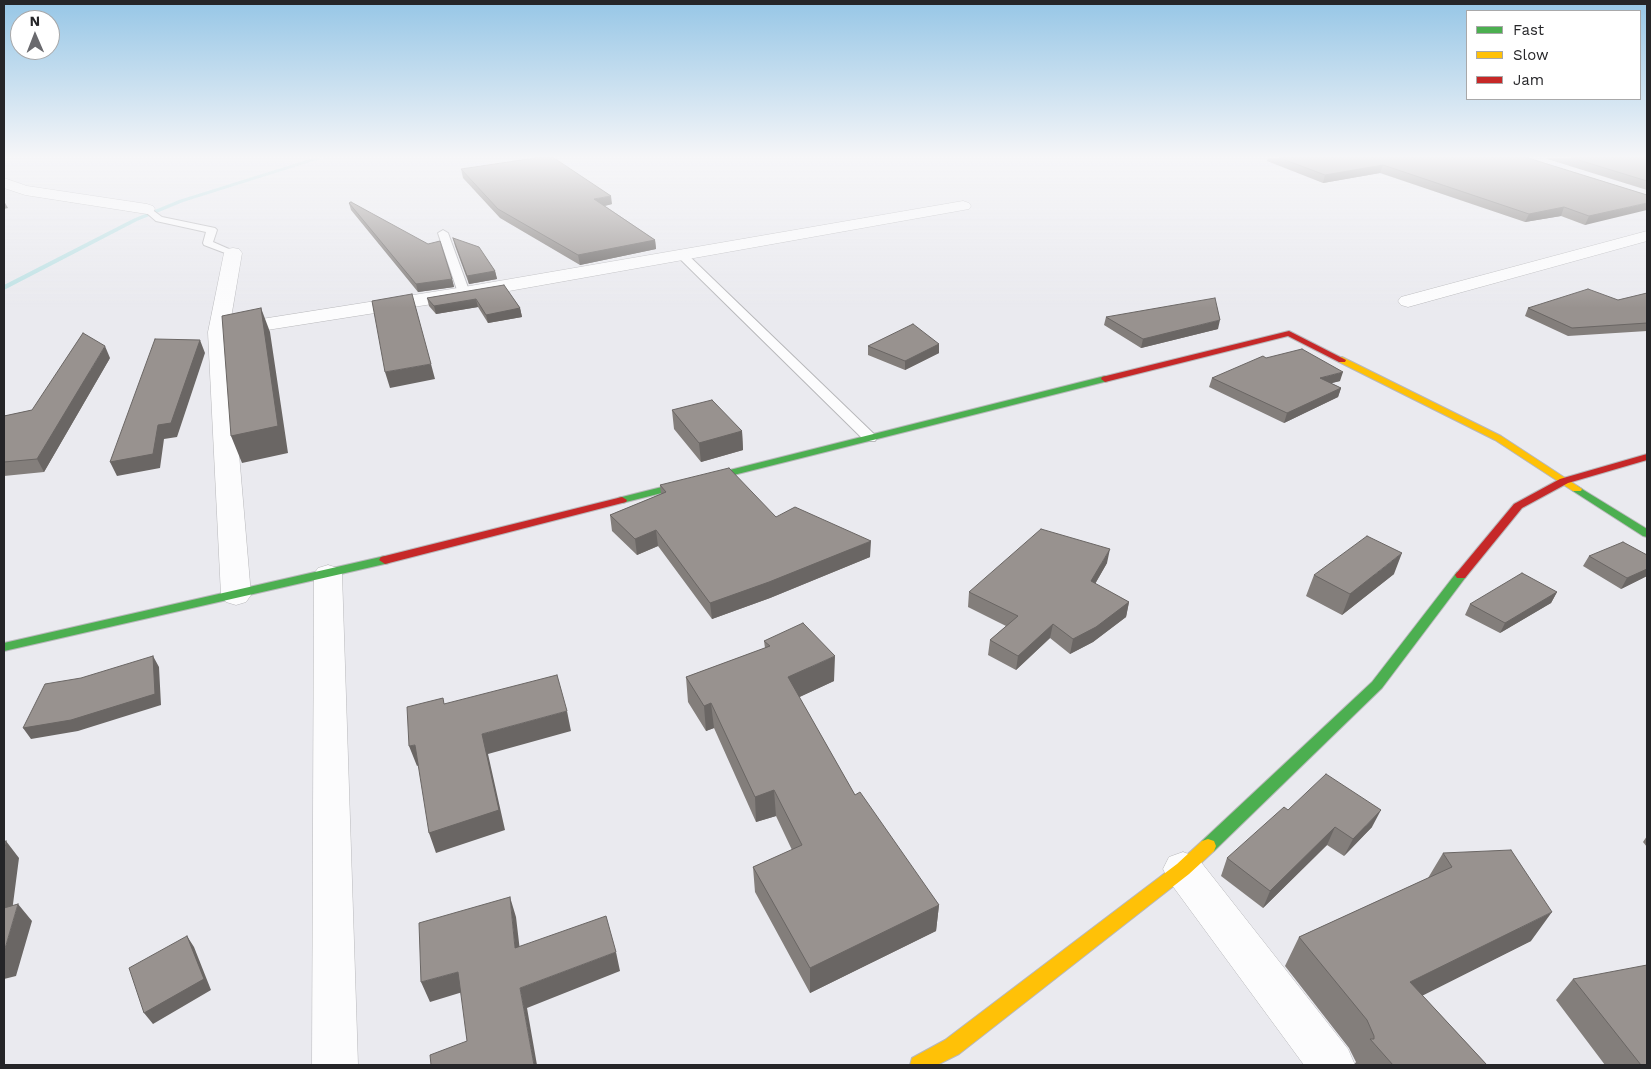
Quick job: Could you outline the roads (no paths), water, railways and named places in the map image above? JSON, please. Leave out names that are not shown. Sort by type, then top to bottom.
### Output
[{"type":"street","points":[[120,208],[153,214]]},
{"type":"street","points":[[218,332],[464,294],[952,208]]},
{"type":"street","points":[[1408,302],[1647,236]]},
{"type":"street","points":[[232,253],[218,332],[236,595]]},
{"type":"street","points":[[4,647],[328,574],[1289,333],[1498,438],[1647,534]]},
{"type":"street","points":[[919,1065],[952,1047],[1183,869],[1377,685],[1454,584],[1518,506],[1564,482],[1647,457]]},
{"type":"street","points":[[328,574],[335,1065]]},
{"type":"street","points":[[1183,869],[1332,1065]]},
{"type":"lane","points":[[153,214],[212,230],[208,243],[232,253]]},
{"type":"lane","points":[[443,232],[464,294]]},
{"type":"lane","points":[[682,255],[870,438]]},
{"type":"waterway","points":[[4,288],[135,220],[164,208]]}]
